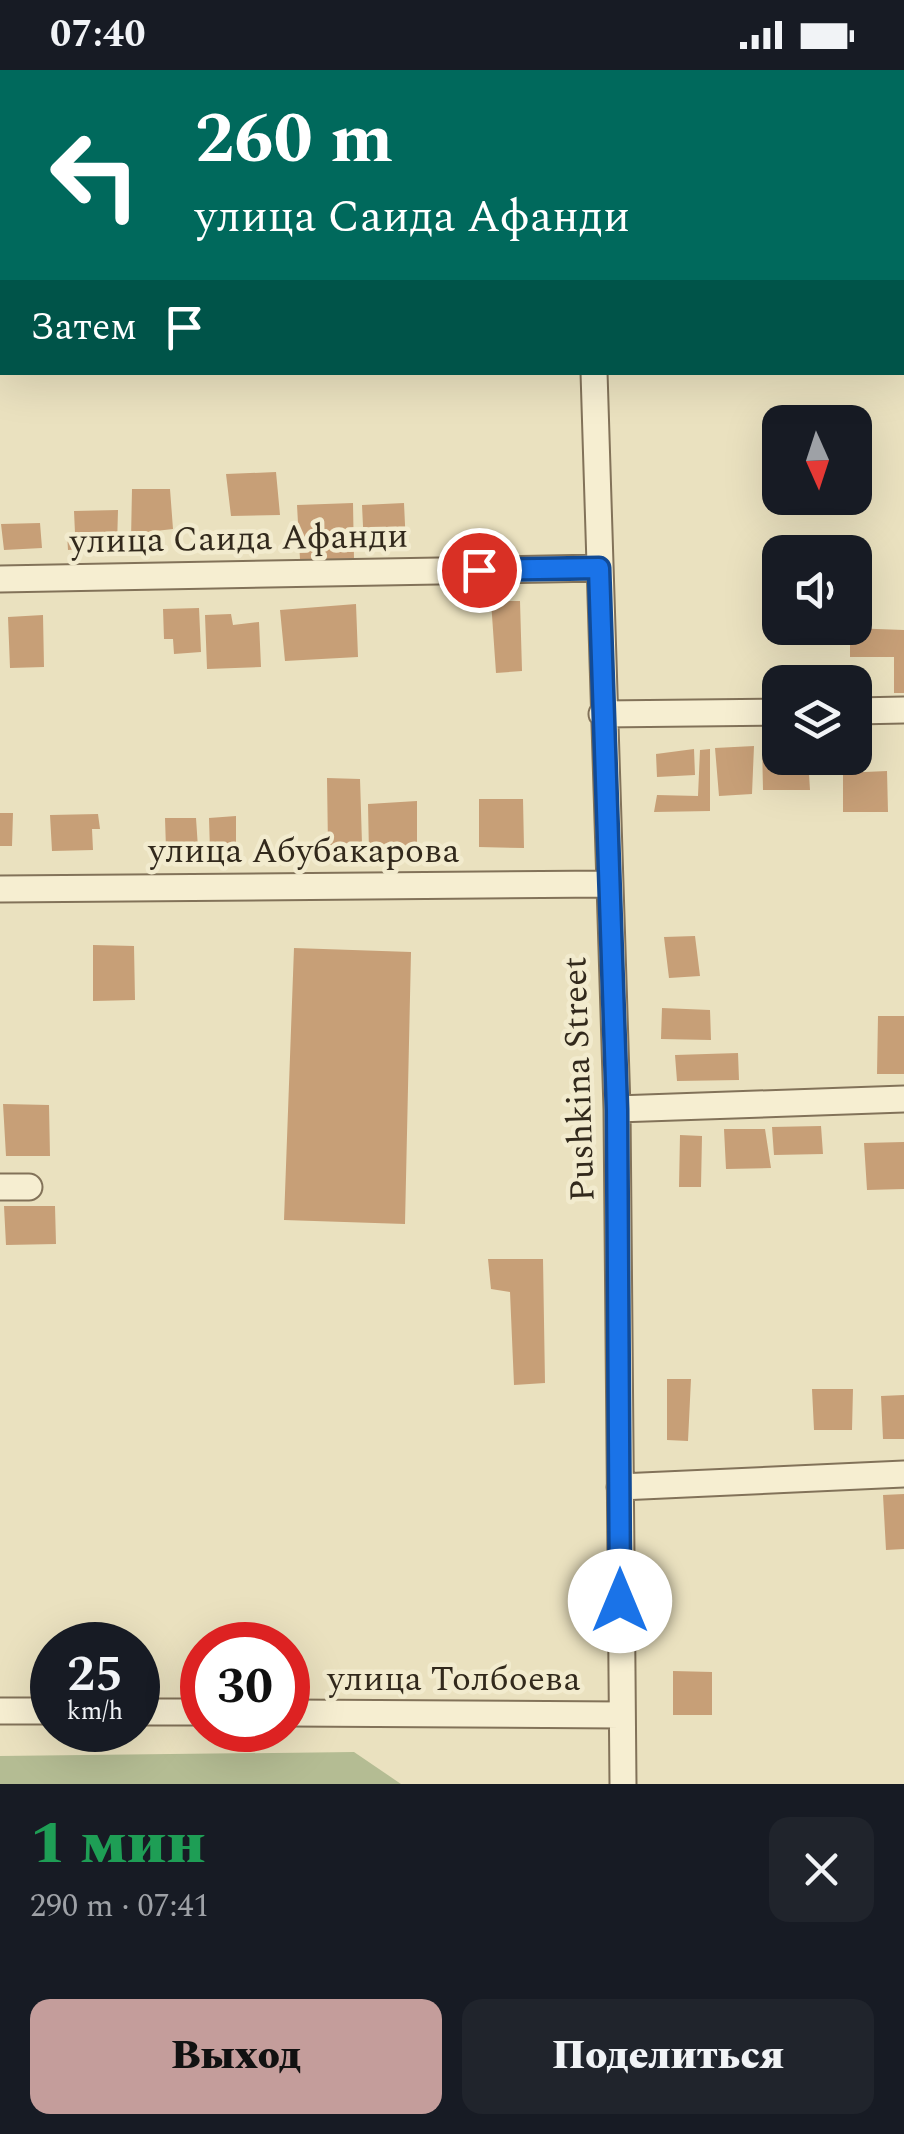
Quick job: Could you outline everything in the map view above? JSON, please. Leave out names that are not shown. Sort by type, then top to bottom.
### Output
[{"type":"street","name":"Pushkina Street","points":[[594,375],[617,1110],[623,1784]]},
{"type":"street","name":"улица Саида Афанди","points":[[0,579],[599,568]]},
{"type":"street","points":[[872,710],[904,710]]},
{"type":"street","points":[[602,714],[762,712]]},
{"type":"street","name":"улица Абубакарова","points":[[0,889],[609,884]]},
{"type":"street","points":[[617,1110],[904,1099]]},
{"type":"street","points":[[0,1187],[29,1186]]},
{"type":"street","points":[[620,1487],[904,1474]]},
{"type":"street","points":[[0,1711],[30,1711]]},
{"type":"street","name":"улица Толбоева","points":[[310,1713],[621,1715]]},
{"type":"green space","points":[[354,1752],[401,1784],[0,1784],[0,1756]]},
{"type":"building","points":[[276,472],[280,515],[231,516],[226,474]]},
{"type":"building","points":[[132,489],[170,489],[173,529],[147,532],[146,540],[131,540]]},
{"type":"building","points":[[353,503],[354,559],[300,559],[297,505]]},
{"type":"building","points":[[404,503],[406,546],[364,547],[362,505]]},
{"type":"building","points":[[118,510],[117,546],[68,550],[67,533],[75,533],[74,511]]},
{"type":"building","points":[[40,523],[42,548],[4,550],[1,524]]},
{"type":"building","points":[[491,601],[520,601],[522,671],[496,673]]},
{"type":"building","points":[[356,604],[358,657],[285,661],[280,610]]},
{"type":"building","points":[[199,608],[201,652],[174,654],[173,639],[164,639],[163,609]]},
{"type":"building","points":[[231,614],[233,625],[259,622],[261,667],[207,669],[205,615]]},
{"type":"building","points":[[43,615],[44,667],[10,668],[8,617]]},
{"type":"building","points":[[872,629],[904,630],[904,693],[894,693],[894,657],[850,657],[850,645],[872,645]]},
{"type":"building","points":[[754,746],[752,794],[719,796],[715,748]]},
{"type":"building","points":[[694,749],[695,775],[657,777],[656,754]]},
{"type":"building","points":[[710,749],[710,811],[654,812],[657,795],[698,796],[700,750]]},
{"type":"building","points":[[887,771],[888,812],[843,812],[843,775],[872,775],[872,772]]},
{"type":"building","points":[[763,775],[809,775],[810,790],[763,790]]},
{"type":"building","points":[[327,778],[360,779],[362,844],[328,847]]},
{"type":"building","points":[[479,799],[523,799],[524,848],[479,847]]},
{"type":"building","points":[[417,801],[417,856],[369,854],[368,804]]},
{"type":"building","points":[[0,813],[13,813],[12,846],[0,846]]},
{"type":"building","points":[[98,814],[100,829],[92,829],[93,850],[52,851],[50,815]]},
{"type":"building","points":[[236,816],[236,851],[210,852],[209,818]]},
{"type":"building","points":[[165,818],[196,818],[198,848],[166,849]]},
{"type":"building","points":[[695,936],[700,976],[669,978],[664,937]]},
{"type":"building","points":[[93,945],[134,946],[135,1000],[93,1001]]},
{"type":"building","points":[[294,948],[411,952],[405,1224],[284,1220]]},
{"type":"building","points":[[662,1008],[710,1010],[711,1040],[661,1039]]},
{"type":"building","points":[[878,1016],[904,1016],[904,1074],[877,1074]]},
{"type":"building","points":[[738,1053],[739,1080],[677,1081],[675,1055]]},
{"type":"building","points":[[3,1104],[49,1105],[50,1156],[6,1156]]},
{"type":"building","points":[[821,1126],[823,1154],[774,1155],[772,1127]]},
{"type":"building","points":[[724,1129],[765,1129],[771,1168],[726,1169]]},
{"type":"building","points":[[680,1135],[702,1136],[701,1187],[679,1187]]},
{"type":"building","points":[[904,1142],[904,1189],[867,1190],[864,1143]]},
{"type":"building","points":[[4,1206],[55,1206],[56,1244],[6,1245]]},
{"type":"building","points":[[488,1259],[543,1259],[545,1383],[514,1385],[510,1292],[491,1289]]},
{"type":"building","points":[[667,1379],[691,1379],[688,1441],[667,1440]]},
{"type":"building","points":[[812,1389],[853,1389],[852,1430],[814,1430]]},
{"type":"building","points":[[904,1395],[904,1439],[883,1439],[881,1396]]},
{"type":"building","points":[[904,1494],[904,1549],[886,1550],[883,1495]]},
{"type":"building","points":[[673,1671],[712,1672],[712,1715],[673,1715]]},
{"type":"route","points":[[479,570],[599,568],[617,1110],[620,1601]]}]
